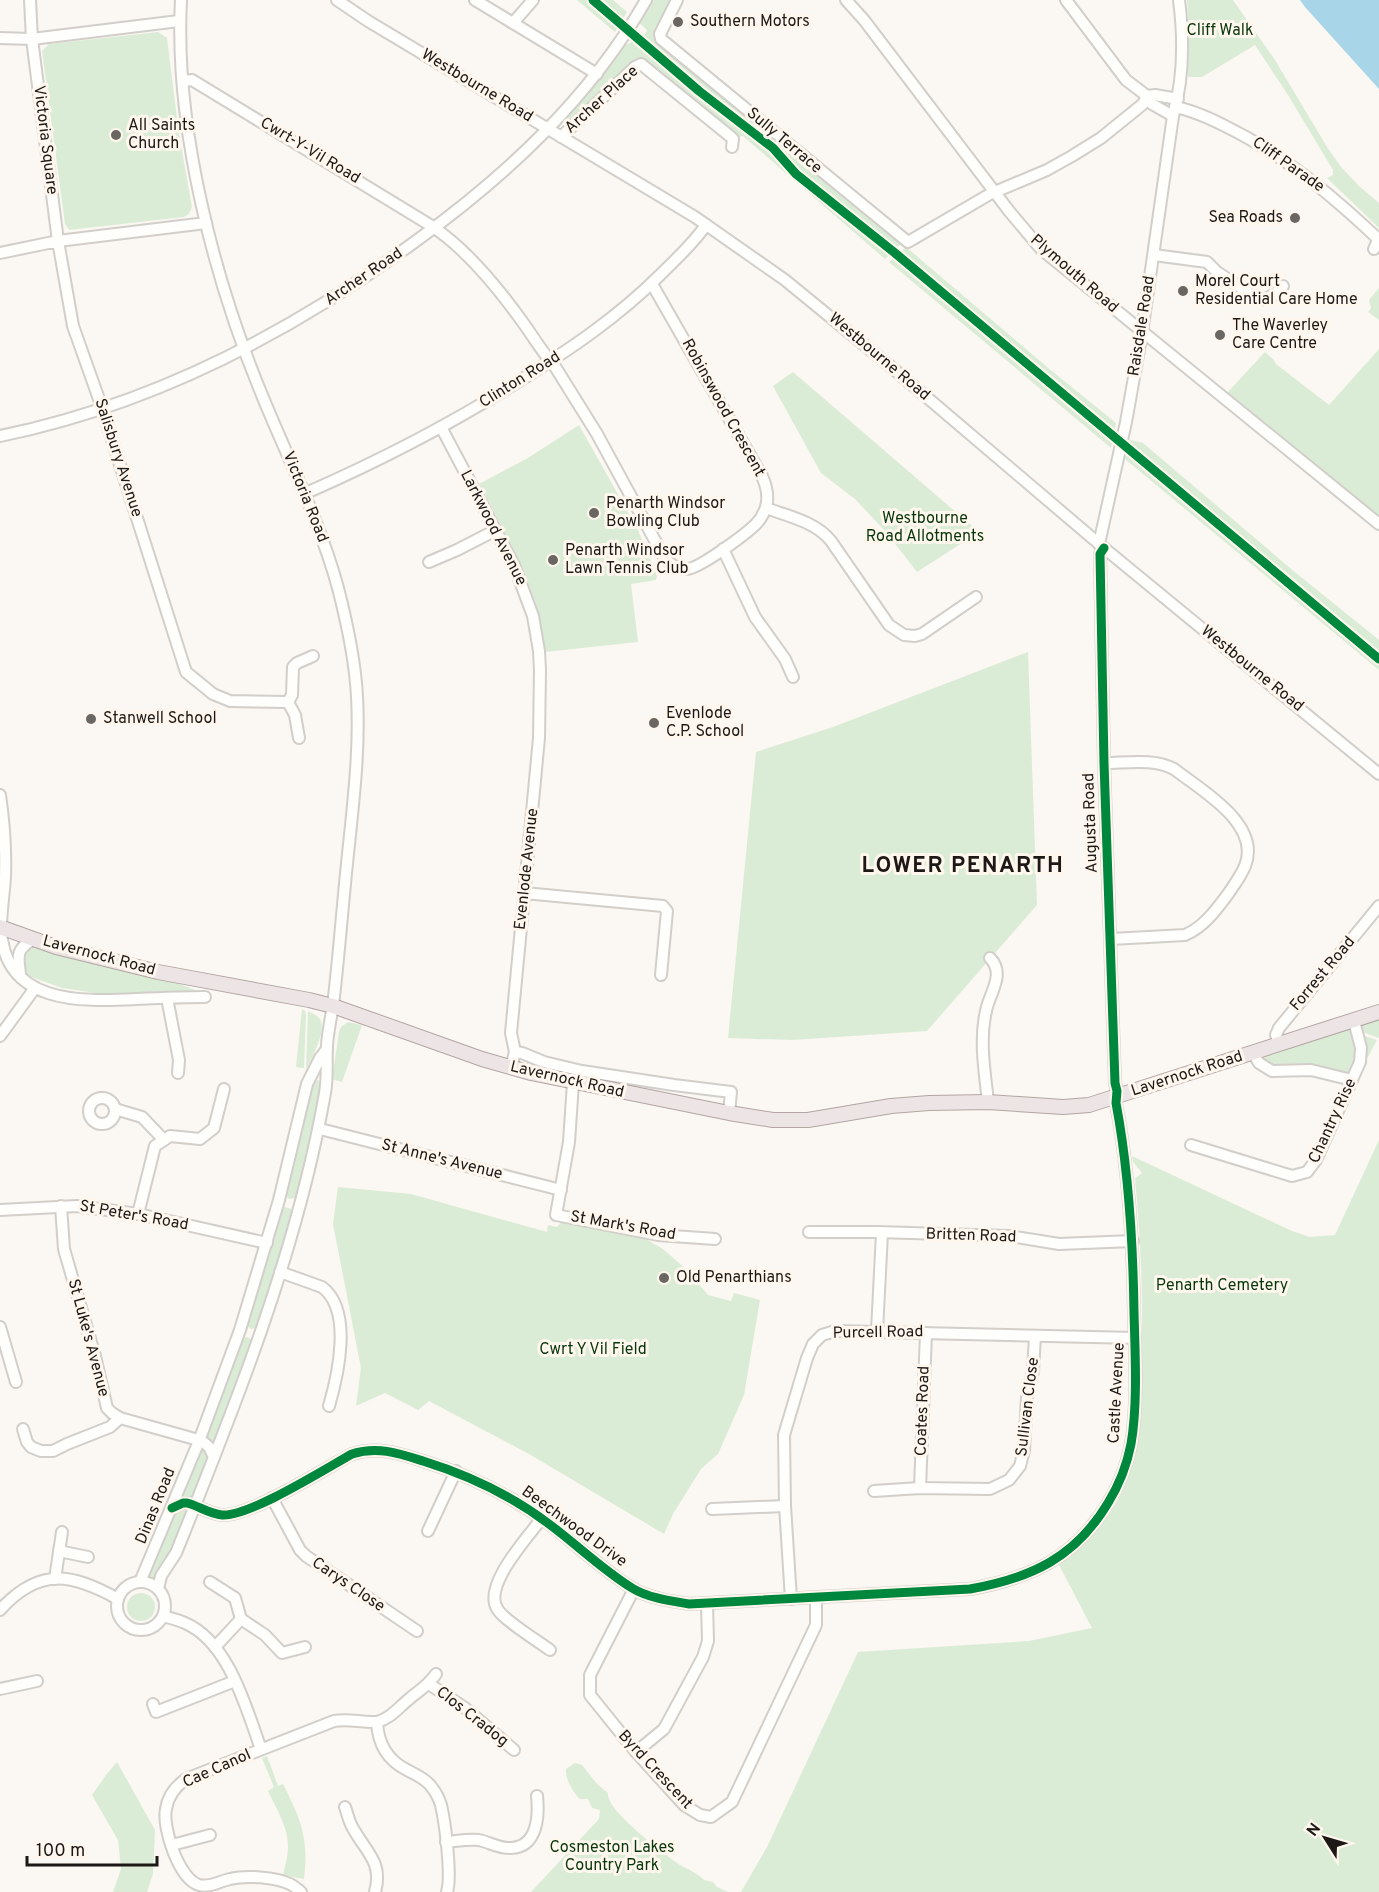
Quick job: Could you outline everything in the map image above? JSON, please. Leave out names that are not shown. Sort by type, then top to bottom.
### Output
[{"type":"main road","name":"Lavernock Road","points":[[1,927],[56,946],[158,972],[333,1006],[511,1068],[573,1083],[773,1120],[808,1120],[902,1105],[988,1102],[1070,1107],[1089,1105],[1379,1012]]},
{"type":"street","name":"Victoria Square","points":[[30,0],[32,39],[58,242]]},
{"type":"street","name":"Victoria Road","points":[[181,0],[179,21],[183,81],[191,148],[216,263],[244,349],[320,529],[350,639],[356,686],[358,737],[333,1006]]},
{"type":"street","name":"Westbourne Road","points":[[337,0],[750,254],[807,297],[1101,546],[1379,774]]},
{"type":"street","points":[[475,0],[597,74]]},
{"type":"street","points":[[513,23],[533,0]]},
{"type":"street","name":"Archer Road","points":[[0,436],[51,424],[162,386],[244,349],[347,291],[435,228],[502,172],[548,129],[597,74],[646,0]]},
{"type":"street","name":"Sully Terrace","points":[[677,0],[660,34],[661,39],[908,242],[995,192]]},
{"type":"street","name":"Plymouth Road","points":[[846,0],[864,20],[1041,249],[1379,524]]},
{"type":"street","points":[[1066,0],[1126,80],[1147,96],[1152,104],[1175,107]]},
{"type":"street","name":"Raisdale Road","points":[[1101,546],[1126,422],[1154,255],[1175,107],[1182,38],[1179,0]]},
{"type":"street","points":[[0,38],[32,39],[179,21]]},
{"type":"street","name":"Archer Place","points":[[561,137],[635,67],[644,64],[731,137],[732,147]]},
{"type":"street","name":"Cwrt-Y-Vil Road","points":[[183,81],[192,81],[199,85],[435,228],[492,284],[550,361]]},
{"type":"street","points":[[1147,96],[1155,95],[1175,107]]},
{"type":"street","points":[[995,192],[1047,170],[1083,150],[1143,104],[1147,96]]},
{"type":"street","name":"Cliff Parade","points":[[1175,107],[1198,113],[1239,132],[1302,172],[1376,236],[1377,244],[1374,249]]},
{"type":"street","points":[[0,253],[58,242],[206,223]]},
{"type":"street","name":"Clinton Road","points":[[306,493],[441,427],[550,361],[603,325],[652,284],[706,225]]},
{"type":"street","name":"Salisbury Avenue","points":[[58,242],[73,326],[186,672],[213,694],[230,701],[288,702]]},
{"type":"street","points":[[1154,255],[1207,262],[1217,272],[1264,300],[1283,286]]},
{"type":"street","name":"Robinswood Crescent","points":[[652,284],[762,476],[767,492],[766,508]]},
{"type":"street","points":[[550,361],[588,418],[668,562],[678,568],[690,569],[698,566],[723,549],[757,523],[766,508],[814,526],[828,537],[889,625],[900,633],[909,636],[922,634],[976,597]]},
{"type":"street","name":"Larkwood Avenue","points":[[441,427],[514,565],[529,603],[536,634],[540,670]]},
{"type":"street","points":[[429,561],[496,530]]},
{"type":"street","name":"Augusta Road","points":[[1101,546],[1104,763],[1116,1096]]},
{"type":"street","points":[[723,549],[756,617],[785,659],[793,677]]},
{"type":"street","points":[[299,738],[295,715],[288,702],[292,695],[293,667],[313,656]]},
{"type":"street","name":"Evenlode Avenue","points":[[511,1068],[515,1052],[511,1033],[538,749],[540,670]]},
{"type":"street","points":[[1104,763],[1159,763],[1174,769],[1228,811],[1244,832],[1247,853],[1245,867],[1237,880],[1209,918],[1193,931],[1185,935],[1111,939]]},
{"type":"street","points":[[0,795],[5,866],[1,927]]},
{"type":"street","points":[[524,893],[663,906],[667,911],[661,975]]},
{"type":"street","name":"Forrest Road","points":[[1279,1044],[1276,1035],[1279,1028],[1379,906]]},
{"type":"street","name":"Lavernock Road","points":[[1,927],[8,958],[21,978],[35,988],[80,1000],[205,997]]},
{"type":"street","points":[[21,978],[18,958],[20,951],[24,944],[34,939]]},
{"type":"street","points":[[988,1102],[983,1060],[983,1025],[987,1004],[998,977],[997,968],[990,958]]},
{"type":"street","points":[[0,1036],[35,988]]},
{"type":"street","points":[[167,998],[179,1060],[178,1073]]},
{"type":"street","name":"Dinas Road","points":[[158,1589],[161,1576],[176,1553],[214,1457],[260,1336],[280,1272],[299,1206],[320,1117],[327,1078],[327,1049],[333,1006]]},
{"type":"street","name":"Chantry Rise","points":[[1191,1145],[1292,1176],[1301,1175],[1311,1168],[1360,1062],[1354,1020]]},
{"type":"street","name":"Dinas Road","points":[[140,1582],[199,1441],[240,1330],[279,1200],[307,1084],[310,1075],[327,1049]]},
{"type":"street","points":[[515,1052],[582,1071],[731,1092],[729,1113]]},
{"type":"street","points":[[1253,1053],[1259,1063],[1272,1071],[1311,1070],[1352,1080]]},
{"type":"street","points":[[310,1075],[327,1078]]},
{"type":"street","name":"St Mark's Road","points":[[573,1083],[569,1142],[556,1215],[658,1235],[716,1239]]},
{"type":"street","points":[[138,1214],[155,1146],[170,1136],[200,1139],[214,1128],[224,1089]]},
{"type":"street","name":"Castle Avenue","points":[[634,1589],[675,1601],[706,1604],[953,1591],[990,1586],[1033,1571],[1065,1554],[1086,1535],[1111,1499],[1120,1479],[1128,1457],[1133,1429],[1135,1338],[1133,1241],[1116,1096]]},
{"type":"street","points":[[115,1109],[142,1117],[164,1140]]},
{"type":"street","name":"St Anne's Avenue","points":[[324,1130],[561,1190]]},
{"type":"street","points":[[279,1200],[299,1206]]},
{"type":"street","name":"St Peter's Road","points":[[0,1210],[61,1206],[138,1214],[267,1242]]},
{"type":"street","name":"St Luke's Avenue","points":[[61,1206],[64,1249],[95,1356],[107,1408],[120,1418],[199,1441]]},
{"type":"street","name":"Britten Road","points":[[809,1232],[1010,1236],[1059,1244],[1133,1241]]},
{"type":"street","points":[[877,1331],[882,1233]]},
{"type":"street","points":[[280,1272],[322,1287],[335,1304],[340,1331],[340,1355],[337,1379],[329,1406]]},
{"type":"street","points":[[0,1327],[16,1382]]},
{"type":"street","points":[[240,1330],[260,1336]]},
{"type":"street","name":"Purcell Road","points":[[791,1599],[785,1506],[784,1435],[807,1358],[813,1344],[822,1335],[830,1332],[877,1331],[1135,1338]]},
{"type":"street","name":"Coates Road","points":[[920,1488],[926,1333]]},
{"type":"street","name":"Sullivan Close","points":[[874,1491],[920,1488],[990,1489],[1005,1483],[1020,1466],[1024,1450],[1027,1398],[1033,1371],[1035,1336]]},
{"type":"street","points":[[23,1429],[31,1447],[41,1451],[53,1451],[110,1427],[120,1418]]},
{"type":"street","points":[[199,1441],[209,1447],[214,1457]]},
{"type":"street","name":"Beechwood Drive","points":[[195,1506],[216,1514],[230,1515],[272,1498],[352,1454],[383,1450],[397,1452],[456,1471],[508,1497],[542,1518],[634,1589]]},
{"type":"street","points":[[428,1531],[456,1471]]},
{"type":"street","name":"Carys Close","points":[[272,1498],[300,1550],[306,1556],[417,1631]]},
{"type":"street","points":[[172,1508],[183,1503],[195,1506]]},
{"type":"street","points":[[712,1509],[785,1506]]},
{"type":"street","points":[[542,1518],[503,1573],[494,1589],[493,1601],[499,1613],[550,1650]]},
{"type":"street","points":[[55,1579],[62,1532]]},
{"type":"street","points":[[59,1551],[88,1557]]},
{"type":"street","points":[[0,1610],[15,1594],[27,1586],[55,1579],[76,1580],[90,1584],[118,1599]]},
{"type":"street","points":[[210,1581],[235,1598],[241,1619],[265,1635],[282,1653],[305,1647]]},
{"type":"street","points":[[140,1582],[153,1585],[165,1602],[163,1616],[147,1629],[133,1629],[127,1626],[119,1616],[117,1609],[122,1591],[127,1586],[140,1582]]},
{"type":"street","name":"Byrd Crescent","points":[[634,1589],[593,1668],[588,1682],[590,1695],[636,1752],[684,1805],[700,1815],[711,1817],[732,1802],[816,1625],[816,1598]]},
{"type":"street","points":[[636,1752],[664,1729],[704,1657],[708,1641],[706,1604]]},
{"type":"street","points":[[163,1616],[185,1623],[203,1635],[227,1663],[261,1749]]},
{"type":"street","points":[[215,1647],[241,1619]]},
{"type":"street","points":[[436,1674],[429,1684],[406,1701],[397,1712],[377,1722],[380,1744],[388,1755],[398,1765],[426,1780],[435,1791],[441,1807],[446,1842],[450,1879],[447,1892]]},
{"type":"street","points":[[153,1704],[156,1712],[235,1681]]},
{"type":"street","points":[[0,1689],[37,1682]]},
{"type":"street","name":"Clos Cradog","points":[[429,1684],[465,1708],[514,1750]]},
{"type":"street","name":"Cae Canol","points":[[301,1892],[286,1882],[248,1877],[230,1879],[208,1886],[198,1885],[184,1874],[172,1845],[166,1827],[165,1810],[168,1801],[176,1788],[186,1779],[334,1721],[351,1719],[377,1722]]},
{"type":"street","points":[[446,1842],[473,1840],[504,1848],[517,1847],[530,1837],[538,1822],[537,1796]]},
{"type":"street","points":[[345,1807],[351,1827],[376,1866],[375,1892]]},
{"type":"street","points":[[172,1845],[210,1835]]},
{"type":"green space","points":[[577,0],[613,0],[627,12],[615,32]]},
{"type":"green space","points":[[648,0],[676,0],[654,30],[662,34],[901,244],[885,259],[743,136],[738,137],[666,78],[658,79],[641,70],[625,80],[573,125],[567,120],[567,115],[622,46],[630,43],[638,30],[645,35],[647,30],[638,22]]},
{"type":"green space","name":"Cliff Walk","points":[[1187,0],[1233,0],[1275,60],[1341,167],[1379,203],[1379,228],[1327,178],[1333,175],[1333,170],[1255,45],[1202,77],[1188,77]]},
{"type":"green space","points":[[158,32],[167,38],[179,134],[192,207],[189,214],[184,217],[69,230],[65,224],[42,51],[49,44]]},
{"type":"green space","points":[[906,247],[1116,423],[1111,448],[889,262]]},
{"type":"green space","points":[[1379,288],[1379,320],[1368,312],[1371,308],[1369,300]]},
{"type":"green space","points":[[1379,349],[1379,519],[1227,393],[1265,352],[1276,364],[1329,405]]},
{"type":"green space","name":"Westbourne Road Allotments","points":[[793,372],[979,532],[917,572],[886,532],[855,499],[821,473],[773,386]]},
{"type":"green space","points":[[579,425],[638,530],[657,576],[656,580],[631,584],[638,642],[545,652],[536,607],[521,565],[479,484],[528,458]]},
{"type":"green space","points":[[1130,440],[1143,443],[1379,640],[1379,670],[1125,459]]},
{"type":"green space","points":[[1028,652],[1037,905],[927,1031],[792,1040],[728,1038],[756,752],[833,727]]},
{"type":"green space","points":[[30,947],[43,948],[172,981],[198,991],[109,995],[62,988],[26,975],[24,957]]},
{"type":"green space","points":[[302,1009],[306,1014],[304,1068],[296,1067]]},
{"type":"green space","points":[[308,1011],[320,1019],[322,1030],[306,1069]]},
{"type":"green space","points":[[1379,1017],[1379,1038],[1362,1032],[1363,1023]]},
{"type":"green space","points":[[348,1022],[362,1025],[342,1082],[332,1079],[339,1032],[341,1027]]},
{"type":"green space","points":[[1347,1027],[1353,1029],[1357,1048],[1353,1069],[1349,1073],[1273,1067],[1261,1058],[1261,1055]]},
{"type":"green space","points":[[1362,1035],[1377,1040],[1368,1057],[1364,1056]]},
{"type":"green space","points":[[318,1080],[322,1085],[314,1131],[297,1196],[289,1199],[285,1194],[312,1081]]},
{"type":"green space","name":"Penarth Cemetery","points":[[1379,1140],[1379,1892],[741,1892],[767,1847],[858,1652],[1029,1641],[1092,1628],[1059,1565],[1088,1540],[1111,1512],[1129,1476],[1136,1447],[1140,1403],[1142,1324],[1135,1178],[1142,1173],[1133,1162],[1132,1156],[1292,1231],[1310,1237],[1335,1235]]},
{"type":"green space","name":"Cwrt Y Vil Field","points":[[338,1187],[411,1194],[547,1232],[548,1225],[557,1227],[563,1220],[637,1234],[663,1249],[687,1270],[708,1295],[731,1301],[734,1293],[760,1300],[744,1395],[718,1454],[701,1469],[673,1514],[664,1534],[529,1454],[429,1401],[418,1410],[385,1393],[356,1406],[361,1368],[333,1224]]},
{"type":"green space","points":[[282,1208],[291,1209],[292,1217],[258,1328],[251,1329],[246,1325]]},
{"type":"green space","points":[[247,1337],[252,1340],[214,1447],[204,1439],[242,1338]]},
{"type":"green space","points":[[200,1445],[210,1454],[194,1500],[179,1500]]},
{"type":"green space","points":[[190,1506],[177,1541],[155,1580],[147,1577],[174,1512]]},
{"type":"green space","points":[[141,1593],[151,1597],[155,1607],[151,1617],[141,1621],[131,1617],[127,1607],[131,1597]]},
{"type":"green space","points":[[267,1756],[278,1786],[283,1784],[299,1819],[305,1852],[304,1879],[283,1875],[288,1846],[281,1818],[268,1791],[274,1787],[262,1758]]},
{"type":"green space","points":[[117,1762],[155,1830],[153,1874],[147,1892],[113,1892],[121,1869],[118,1840],[92,1795]]},
{"type":"green space","name":"Cosmeston Lakes Country Park","points":[[575,1763],[582,1765],[597,1784],[608,1793],[616,1810],[638,1832],[680,1865],[728,1892],[531,1892],[599,1819],[600,1810],[592,1808],[588,1799],[580,1799],[568,1781],[566,1769]]},
{"type":"water","points":[[1300,0],[1379,0],[1379,89],[1305,7]]},
{"type":"cycle path","points":[[593,0],[699,91],[773,148],[796,174],[895,253],[1379,659]]},
{"type":"cycle path","points":[[172,1508],[187,1503],[208,1512],[222,1515],[234,1514],[268,1501],[352,1454],[379,1451],[405,1455],[473,1479],[520,1504],[632,1588],[652,1597],[689,1604],[970,1589],[1013,1579],[1032,1571],[1050,1562],[1081,1538],[1108,1503],[1122,1475],[1131,1444],[1135,1395],[1131,1233],[1115,1083],[1104,763],[1100,554],[1104,548]]},
{"type":"place","name":"Southern Motors","points":[[678,22]]},
{"type":"place","name":"All Saints Church","points":[[116,135]]},
{"type":"place","name":"Sea Roads","points":[[1295,218]]},
{"type":"place","name":"Morel Court Residential Care Home","points":[[1183,291]]},
{"type":"place","name":"The Waverley Care Centre","points":[[1220,335]]},
{"type":"place","name":"Penarth Windsor Bowling Club","points":[[594,513]]},
{"type":"place","name":"Penarth Windsor Lawn Tennis Club","points":[[553,560]]},
{"type":"place","name":"Stanwell School","points":[[91,719]]},
{"type":"place","name":"Evenlode C.P. School","points":[[654,723]]},
{"type":"place","name":"Old Penarthians","points":[[664,1278]]},
{"type":"district","name":"LOWER PENARTH","points":[[963,866]]}]
